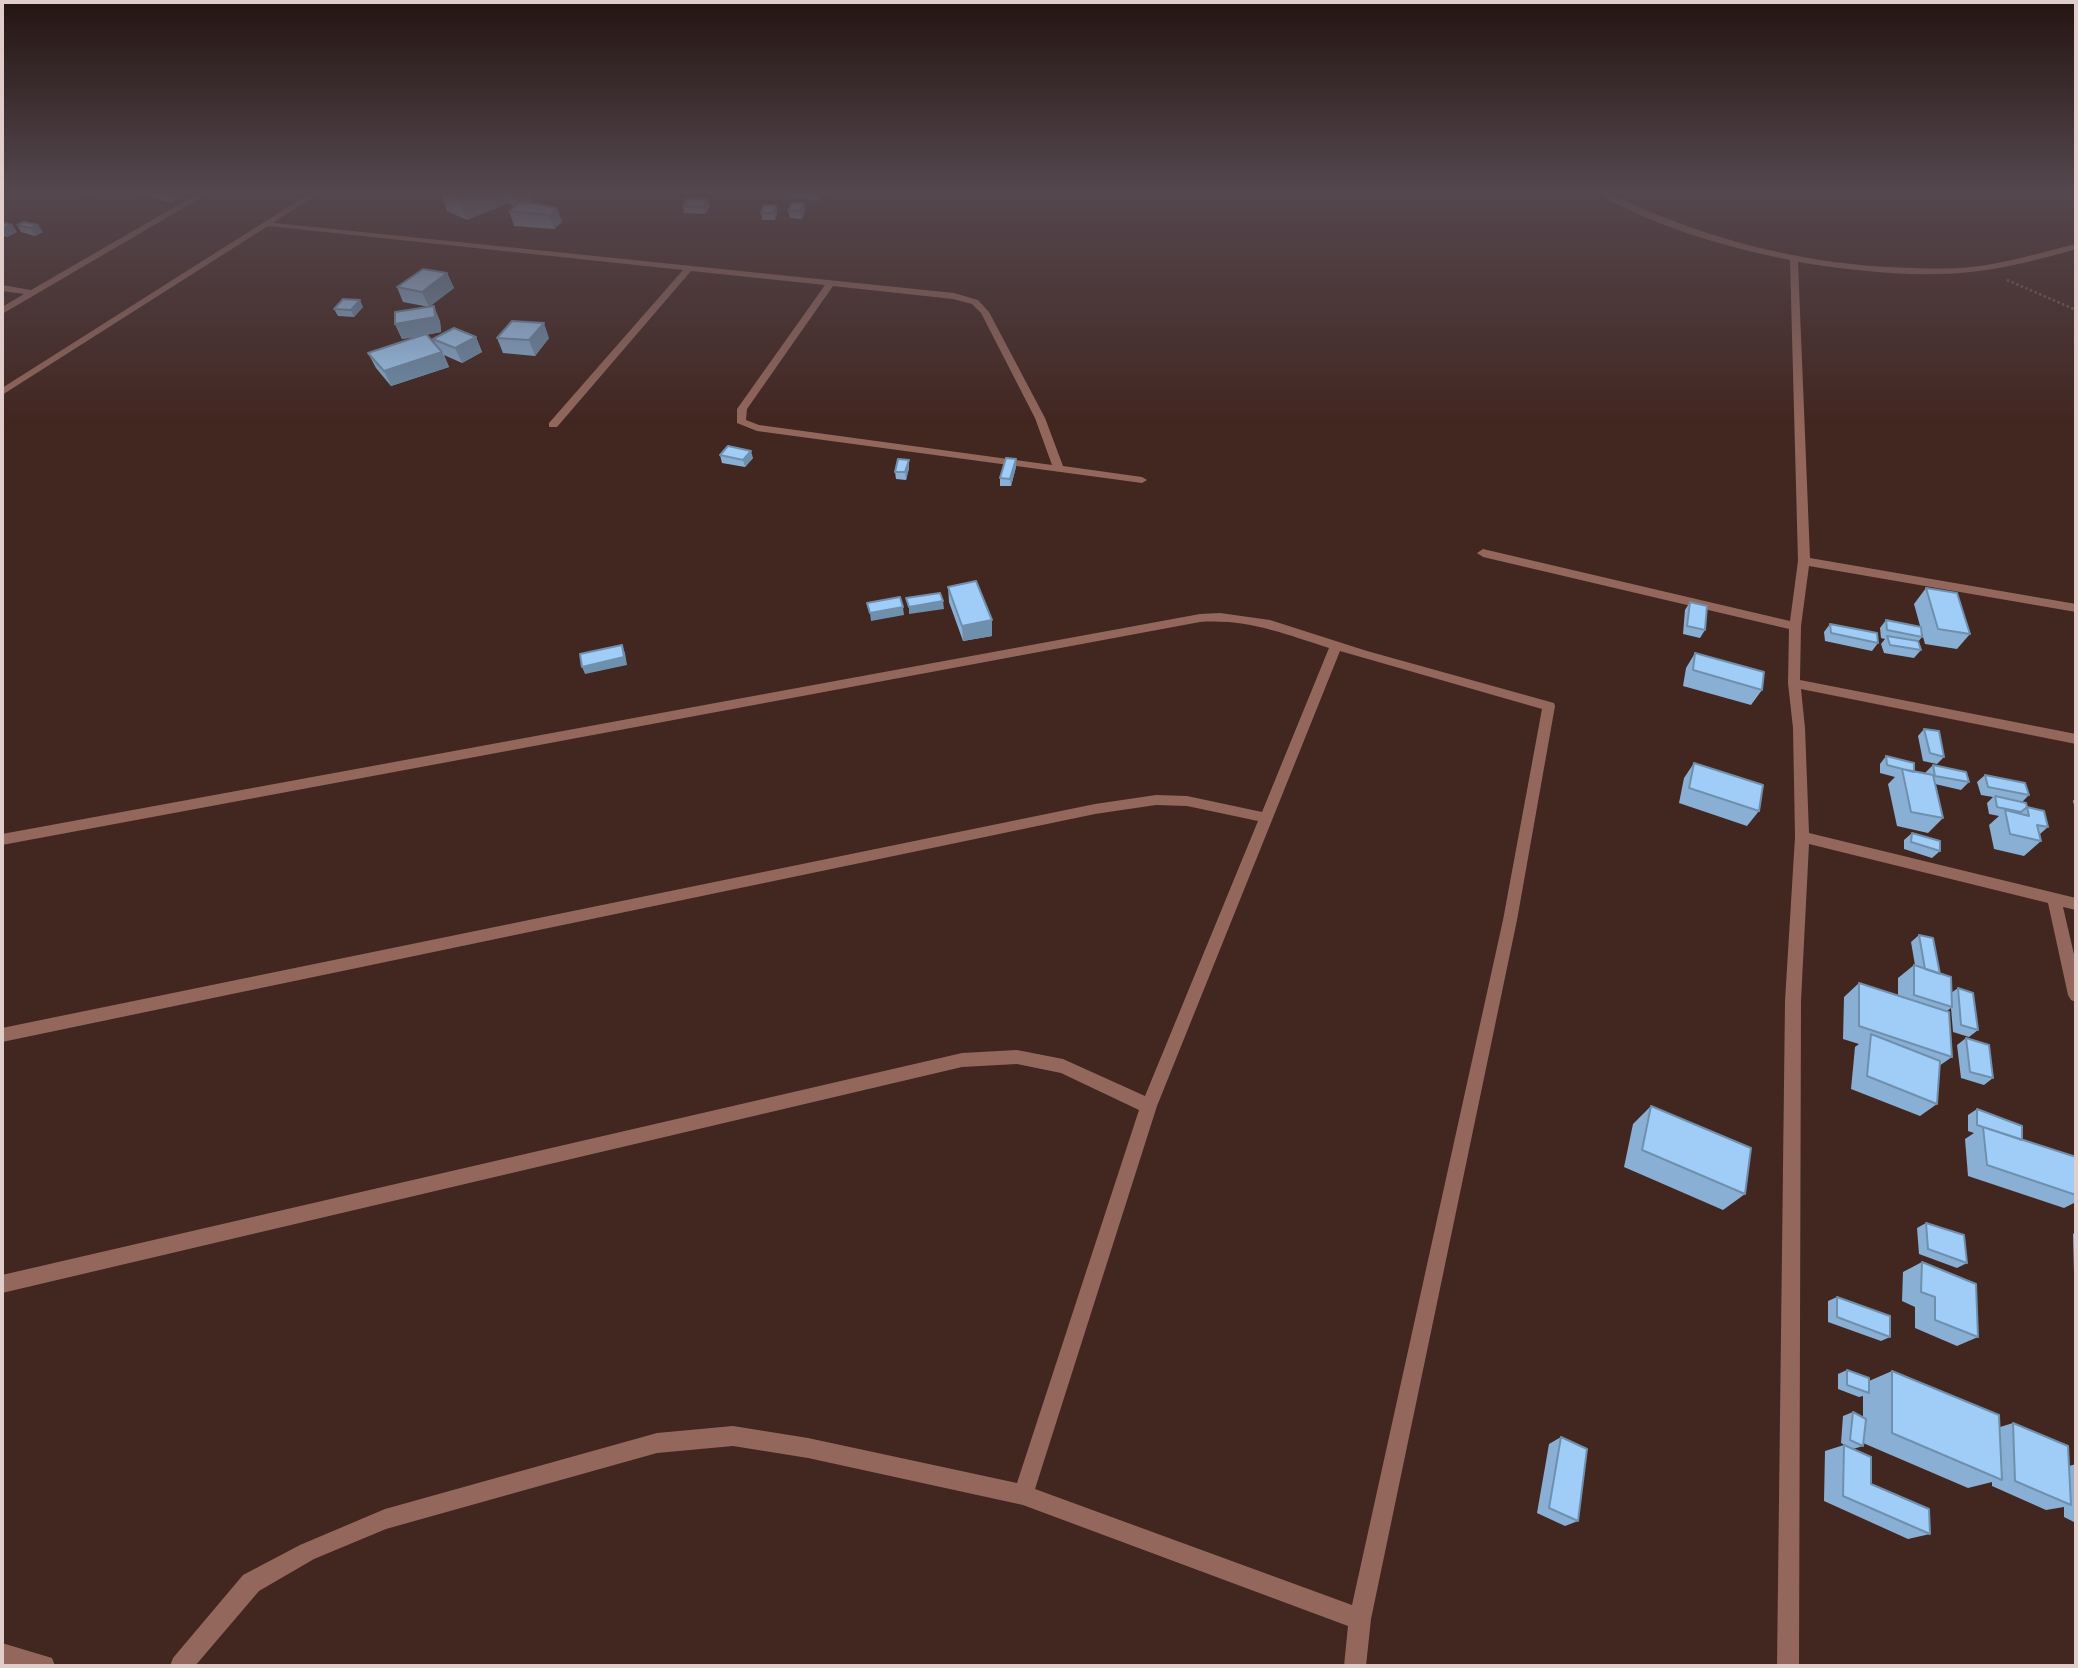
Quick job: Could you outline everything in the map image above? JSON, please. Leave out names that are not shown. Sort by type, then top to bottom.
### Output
[{"type":"street","points":[[2,311],[71,271]]},
{"type":"street","points":[[2,392],[194,271]]},
{"type":"street","points":[[553,425],[687,271]]},
{"type":"street","points":[[716,271],[954,296],[975,302],[985,313],[1040,418],[1059,468]]},
{"type":"street","points":[[1788,1666],[1793,1001],[1802,837],[1799,728],[1794,683],[1795,626],[1804,561],[1794,271]]},
{"type":"street","points":[[831,283],[742,409],[741,421],[758,428],[1142,481]]},
{"type":"street","points":[[2,288],[32,293]]},
{"type":"street","points":[[1483,553],[1795,626]]},
{"type":"street","points":[[1804,561],[2076,608]]},
{"type":"street","points":[[2,838],[1200,618],[1230,615],[1252,618],[1336,646],[1549,706],[1510,920],[1360,1619],[1355,1666]]},
{"type":"street","points":[[1023,1495],[1149,1106],[1336,646]]},
{"type":"street","points":[[1794,683],[2076,739]]},
{"type":"street","points":[[2,1035],[1095,809],[1156,800],[1187,802],[1267,818]]},
{"type":"street","points":[[1802,837],[2076,904]]},
{"type":"street","points":[[2054,898],[2076,995]]},
{"type":"street","points":[[2,1284],[962,1060],[1017,1057],[1063,1066],[1149,1106]]},
{"type":"street","points":[[181,1666],[251,1583],[307,1552],[385,1519],[657,1443],[733,1436],[808,1448],[1023,1495],[1360,1619]]},
{"type":"street","points":[[2,1654],[44,1666]]},
{"type":"path","points":[[1985,271],[2076,310]]},
{"type":"building","points":[[420,271],[447,273],[422,292],[397,287]]},
{"type":"building","points":[[343,299],[360,300],[351,310],[334,309]]},
{"type":"building","points":[[434,306],[435,317],[395,324],[395,312]]},
{"type":"building","points":[[512,321],[544,323],[529,340],[497,338]]},
{"type":"building","points":[[454,328],[476,337],[455,348],[433,339]]},
{"type":"building","points":[[426,334],[442,352],[384,371],[368,353]]},
{"type":"building","points":[[728,446],[751,451],[743,460],[720,455]]},
{"type":"building","points":[[1006,458],[1016,459],[1010,479],[1000,478]]},
{"type":"building","points":[[898,459],[909,460],[905,472],[895,472]]},
{"type":"building","points":[[976,581],[992,620],[962,626],[948,587]]},
{"type":"building","points":[[1926,588],[1957,593],[1970,634],[1938,629]]},
{"type":"building","points":[[940,593],[943,601],[909,607],[906,598]]},
{"type":"building","points":[[900,597],[903,607],[870,613],[867,603]]},
{"type":"building","points":[[1690,602],[1707,606],[1705,630],[1687,626]]},
{"type":"building","points":[[1886,620],[1921,627],[1922,637],[1887,630]]},
{"type":"building","points":[[1830,624],[1877,633],[1878,643],[1831,633]]},
{"type":"building","points":[[1887,636],[1918,641],[1921,650],[1890,645]]},
{"type":"building","points":[[622,645],[624,657],[582,667],[580,654]]},
{"type":"building","points":[[1695,653],[1764,672],[1762,690],[1693,670]]},
{"type":"building","points":[[1924,729],[1939,731],[1944,757],[1930,753]]},
{"type":"building","points":[[1886,756],[1914,763],[1914,772],[1887,765]]},
{"type":"building","points":[[1694,763],[1763,785],[1759,811],[1689,788]]},
{"type":"building","points":[[1933,765],[1966,772],[1969,782],[1935,776]]},
{"type":"building","points":[[1902,769],[1933,775],[1943,818],[1911,812]]},
{"type":"building","points":[[1985,775],[2025,783],[2029,795],[1988,787]]},
{"type":"building","points":[[1995,796],[2026,803],[2027,807],[2021,812],[1997,807]]},
{"type":"building","points":[[2027,807],[2044,811],[2048,827],[2037,825],[2041,841],[2010,834],[2005,810],[2029,816]]},
{"type":"building","points":[[1912,833],[1940,841],[1940,851],[1911,842]]},
{"type":"building","points":[[1919,935],[1933,938],[1940,974],[1925,969]]},
{"type":"building","points":[[1914,965],[1951,977],[1952,1007],[1914,995]]},
{"type":"building","points":[[1859,983],[1949,1012],[1952,1057],[1859,1026]]},
{"type":"building","points":[[1958,988],[1973,993],[1978,1030],[1961,1025]]},
{"type":"building","points":[[1871,1034],[1940,1061],[1937,1104],[1867,1076]]},
{"type":"building","points":[[1966,1038],[1989,1045],[1993,1078],[1970,1072]]},
{"type":"building","points":[[1651,1106],[1751,1148],[1745,1194],[1642,1150]]},
{"type":"building","points":[[1977,1109],[2022,1126],[2022,1140],[1977,1125]]},
{"type":"building","points":[[1983,1127],[2076,1157],[2076,1195],[1987,1165]]},
{"type":"building","points":[[1926,1223],[1964,1235],[1967,1263],[1928,1249]]},
{"type":"building","points":[[1922,1262],[1976,1284],[1978,1337],[1935,1320],[1935,1297],[1921,1292]]},
{"type":"building","points":[[1837,1297],[1890,1316],[1890,1337],[1837,1317]]},
{"type":"building","points":[[1847,1370],[1869,1378],[1869,1393],[1847,1385]]},
{"type":"building","points":[[1892,1371],[1999,1415],[2002,1480],[1892,1433]]},
{"type":"building","points":[[1853,1412],[1866,1419],[1863,1446],[1850,1440]]},
{"type":"building","points":[[2013,1423],[2068,1446],[2071,1505],[2015,1481]]},
{"type":"building","points":[[1561,1437],[1587,1449],[1578,1521],[1549,1508]]},
{"type":"building","points":[[1844,1445],[1871,1457],[1871,1484],[1929,1509],[1930,1534],[1843,1496]]}]
